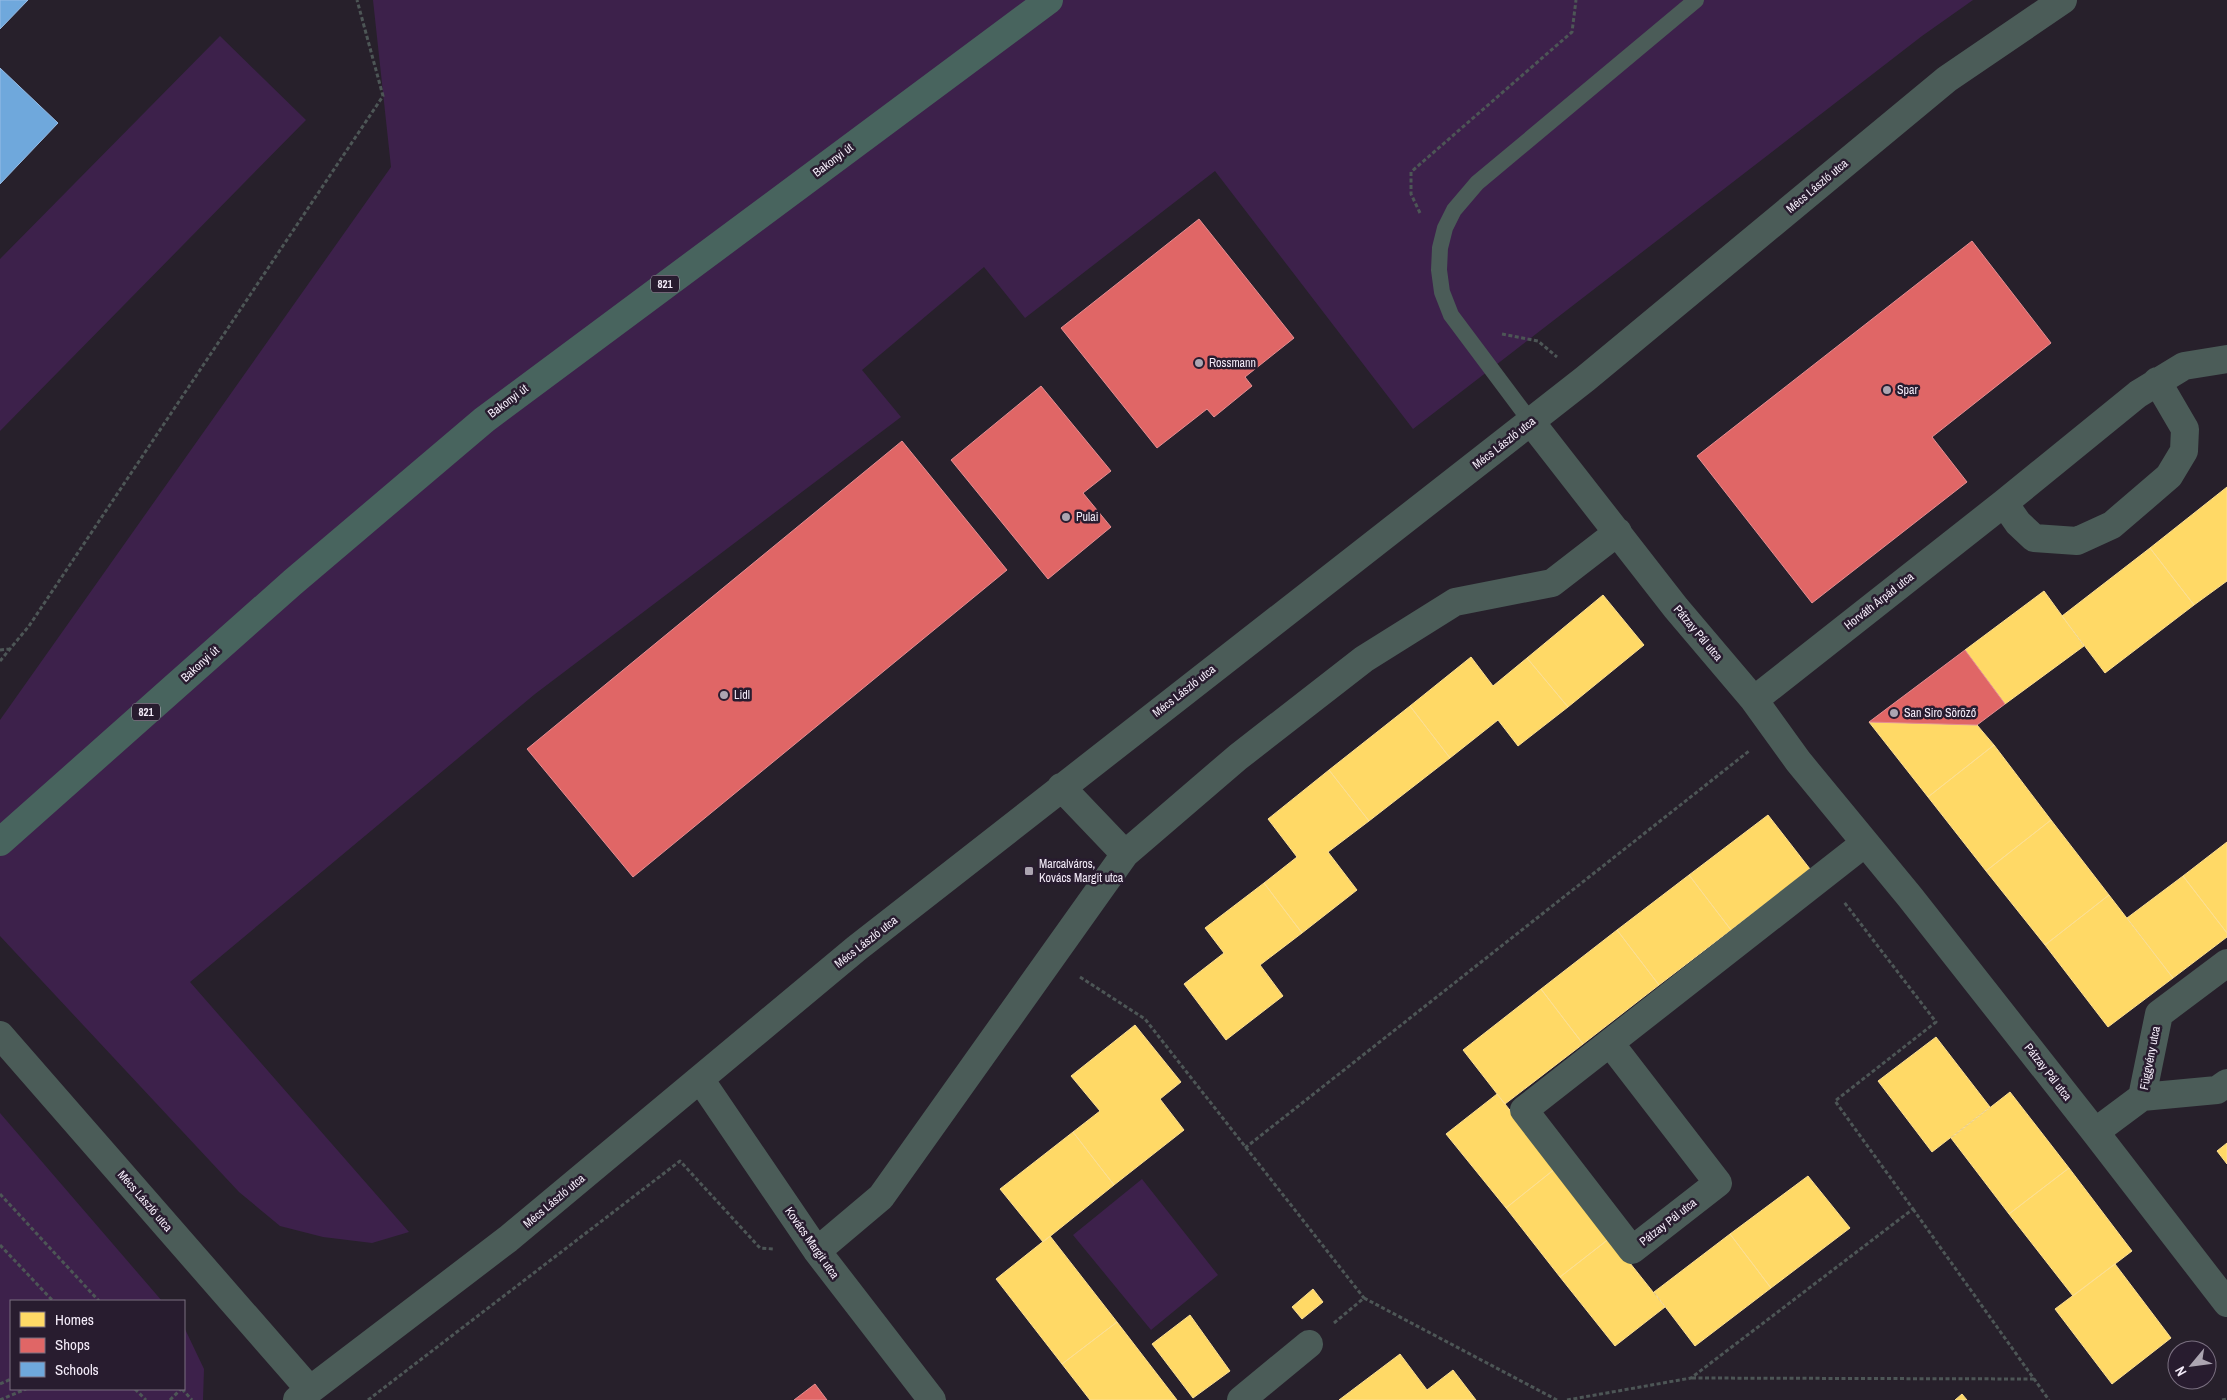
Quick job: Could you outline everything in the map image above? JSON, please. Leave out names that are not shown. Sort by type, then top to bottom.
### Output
[{"type":"main road","name":"Bakonyi út","points":[[0,842],[292,582],[484,420],[1049,0]]},
{"type":"street","name":"Mécs László utca","points":[[0,1035],[304,1395],[508,1239],[857,948],[1531,422],[1946,79],[2053,3]]},
{"type":"street","name":"Horváth Árpád utca","points":[[1754,700],[2004,503],[2138,394],[2158,380],[2184,366],[2227,359]]},
{"type":"street","points":[[2004,503],[2018,523],[2034,538],[2077,541],[2112,525],[2170,476],[2184,451],[2185,429],[2158,380]]},
{"type":"street","name":"Pátzay Pál utca","points":[[1531,422],[1676,608],[1754,700],[1776,731],[2096,1132],[2227,1303]]},
{"type":"street","points":[[817,1251],[881,1197],[1125,854],[1238,757],[1364,659],[1455,602],[1552,583],[1618,532]]},
{"type":"street","points":[[1061,787],[1125,854]]},
{"type":"street","name":"Pátzay Pál utca","points":[[1610,1043],[1718,1183],[1632,1250],[1524,1110],[1865,843]]},
{"type":"street","name":"Függvény utca","points":[[2142,1097],[2159,1014],[2227,963]]},
{"type":"street","name":"Kovács Margit utca","points":[[700,1079],[817,1251],[932,1400]]},
{"type":"street","name":"Függvény utca","points":[[2096,1132],[2142,1097],[2217,1090],[2227,1083]]},
{"type":"street","points":[[1241,1400],[1309,1344]]},
{"type":"lane","points":[[1531,422],[1451,315],[1442,292],[1439,270],[1440,248],[1445,228],[1454,210],[1477,183],[1696,0]]},
{"type":"path","points":[[0,661],[30,626],[384,96],[358,0]]},
{"type":"path","points":[[0,650],[11,648]]},
{"type":"path","points":[[1245,1148],[1776,731]]},
{"type":"path","points":[[1824,876],[1936,1022],[1835,1101],[2049,1400]]},
{"type":"path","points":[[1052,958],[1145,1019],[1364,1298],[1557,1400]]},
{"type":"path","points":[[368,1400],[680,1161],[760,1248],[817,1251]]},
{"type":"path","points":[[0,1194],[98,1300]]},
{"type":"path","points":[[1691,1378],[1913,1210]]},
{"type":"path","points":[[0,1245],[53,1300]]},
{"type":"path","points":[[1309,1344],[1364,1298]]},
{"type":"path","points":[[1567,1400],[1691,1378],[2034,1379]]},
{"type":"path","points":[[0,1400],[24,1390]]},
{"type":"path","points":[[136,1390],[146,1400]]},
{"type":"path","points":[[170,1400],[181,1390]]},
{"type":"path","points":[[183,1390],[192,1400]]},
{"type":"path","points":[[2222,1400],[2227,1399]]},
{"type":"shaded area","points":[[373,0],[1973,0],[1922,36],[1413,429],[1215,171],[1025,318],[984,267],[862,370],[901,417],[535,694],[190,982],[409,1232],[372,1243],[323,1237],[280,1226],[239,1192],[0,936],[0,720],[391,167]]},
{"type":"shaded area","points":[[220,36],[306,120],[0,431],[0,259]]},
{"type":"shaded area","points":[[0,1113],[161,1300],[10,1300],[10,1390],[185,1390],[185,1329],[204,1369],[203,1400],[0,1400]]},
{"type":"shaded area","points":[[1142,1179],[1218,1275],[1151,1330],[1073,1235]]},
{"type":"building: Homes","points":[[2227,487],[2227,581],[2194,605],[2150,548]]},
{"type":"building: Homes","points":[[2150,548],[2194,605],[2105,673],[2062,616]]},
{"type":"building: Homes","points":[[2044,591],[2084,646],[2005,704],[1965,650]]},
{"type":"building: Homes","points":[[1603,595],[1644,645],[1568,707],[1527,658]]},
{"type":"building: Homes","points":[[1471,657],[1493,686],[1527,658],[1568,707],[1518,746],[1498,720],[1450,758],[1410,706]]},
{"type":"building: Homes","points":[[1410,706],[1450,758],[1369,821],[1329,770]]},
{"type":"building: Homes","points":[[1869,722],[1977,725],[1994,745],[1928,797]]},
{"type":"building: Homes","points":[[1994,745],[2051,820],[1986,871],[1928,797]]},
{"type":"building: Homes","points":[[1329,770],[1369,821],[1328,852],[1357,890],[1302,933],[1264,883],[1297,857],[1268,819]]},
{"type":"building: Homes","points":[[1768,815],[1810,869],[1731,930],[1689,875]]},
{"type":"building: Homes","points":[[2051,820],[2109,895],[2045,945],[1986,871]]},
{"type":"building: Homes","points":[[2227,842],[2227,933],[2183,876]]},
{"type":"building: Homes","points":[[1689,875],[1731,930],[1659,985],[1617,930]]},
{"type":"building: Homes","points":[[2183,876],[2227,933],[2227,937],[2173,978],[2127,918]]},
{"type":"building: Homes","points":[[1264,883],[1302,933],[1260,965],[1283,996],[1226,1040],[1184,984],[1224,953],[1205,928]]},
{"type":"building: Homes","points":[[2109,895],[2173,978],[2108,1027],[2045,945]]},
{"type":"building: Homes","points":[[1617,930],[1659,985],[1583,1044],[1541,989]]},
{"type":"building: Homes","points":[[1541,989],[1583,1044],[1505,1104],[1463,1050]]},
{"type":"building: Homes","points":[[1135,1025],[1181,1082],[1160,1099],[1184,1130],[1114,1185],[1073,1132],[1100,1111],[1071,1076]]},
{"type":"building: Homes","points":[[1936,1037],[1990,1107],[1932,1152],[1878,1081]]},
{"type":"building: Homes","points":[[2010,1092],[2069,1168],[2009,1214],[1951,1138]]},
{"type":"building: Homes","points":[[1497,1094],[1556,1168],[1506,1208],[1446,1134]]},
{"type":"building: Homes","points":[[1073,1132],[1114,1185],[1043,1242],[1000,1189]]},
{"type":"building: Homes","points":[[2227,1143],[2227,1164],[2217,1151]]},
{"type":"building: Homes","points":[[1556,1168],[1610,1238],[1560,1277],[1506,1208]]},
{"type":"building: Homes","points":[[2069,1168],[2132,1251],[2073,1296],[2009,1214]]},
{"type":"building: Homes","points":[[1808,1176],[1850,1228],[1771,1288],[1730,1234]]},
{"type":"building: Homes","points":[[1730,1234],[1771,1288],[1695,1346],[1654,1292]]},
{"type":"building: Homes","points":[[1050,1236],[1117,1322],[1062,1364],[996,1279]]},
{"type":"building: Homes","points":[[1610,1238],[1665,1307],[1615,1346],[1560,1277]]},
{"type":"building: Homes","points":[[2115,1264],[2171,1338],[2112,1384],[2055,1309]]},
{"type":"building: Homes","points":[[1313,1289],[1323,1302],[1302,1319],[1292,1307]]},
{"type":"building: Homes","points":[[1190,1315],[1230,1371],[1193,1398],[1152,1344]]},
{"type":"building: Homes","points":[[1117,1322],[1177,1400],[1090,1400],[1062,1364]]},
{"type":"building: Homes","points":[[1400,1354],[1427,1390],[1453,1370],[1476,1400],[1339,1400]]},
{"type":"building: Homes","points":[[1962,1394],[1967,1400],[1955,1400]]},
{"type":"building: Shops","points":[[1199,219],[1294,338],[1245,377],[1252,386],[1214,417],[1207,409],[1157,448],[1061,328]]},
{"type":"building: Shops","name":"Spar","points":[[1972,241],[2051,343],[1932,437],[1967,482],[1812,603],[1697,456]]},
{"type":"building: Shops","points":[[1041,386],[1111,471],[1083,493],[1111,527],[1048,579],[951,460]]},
{"type":"building: Shops","name":"Lidl","points":[[902,441],[1007,570],[633,877],[527,749]]},
{"type":"building: Shops","points":[[1965,650],[2005,704],[1977,725],[1869,722]]},
{"type":"building: Shops","points":[[815,1384],[827,1400],[794,1400]]},
{"type":"building: Schools","points":[[0,0],[28,0],[0,29]]},
{"type":"building: Schools","points":[[0,68],[58,123],[0,184]]},
{"type":"place","name":"Rossmann","points":[[1199,363]]},
{"type":"place","name":"Spar","points":[[1887,390]]},
{"type":"place","name":"Pulai","points":[[1066,517]]},
{"type":"place","name":"Lidl","points":[[724,695]]},
{"type":"place","name":"San Siro Söröző","points":[[1894,713]]},
{"type":"place","name":"Marcalváros, Kovács Margit utca","points":[[1029,871]]}]
